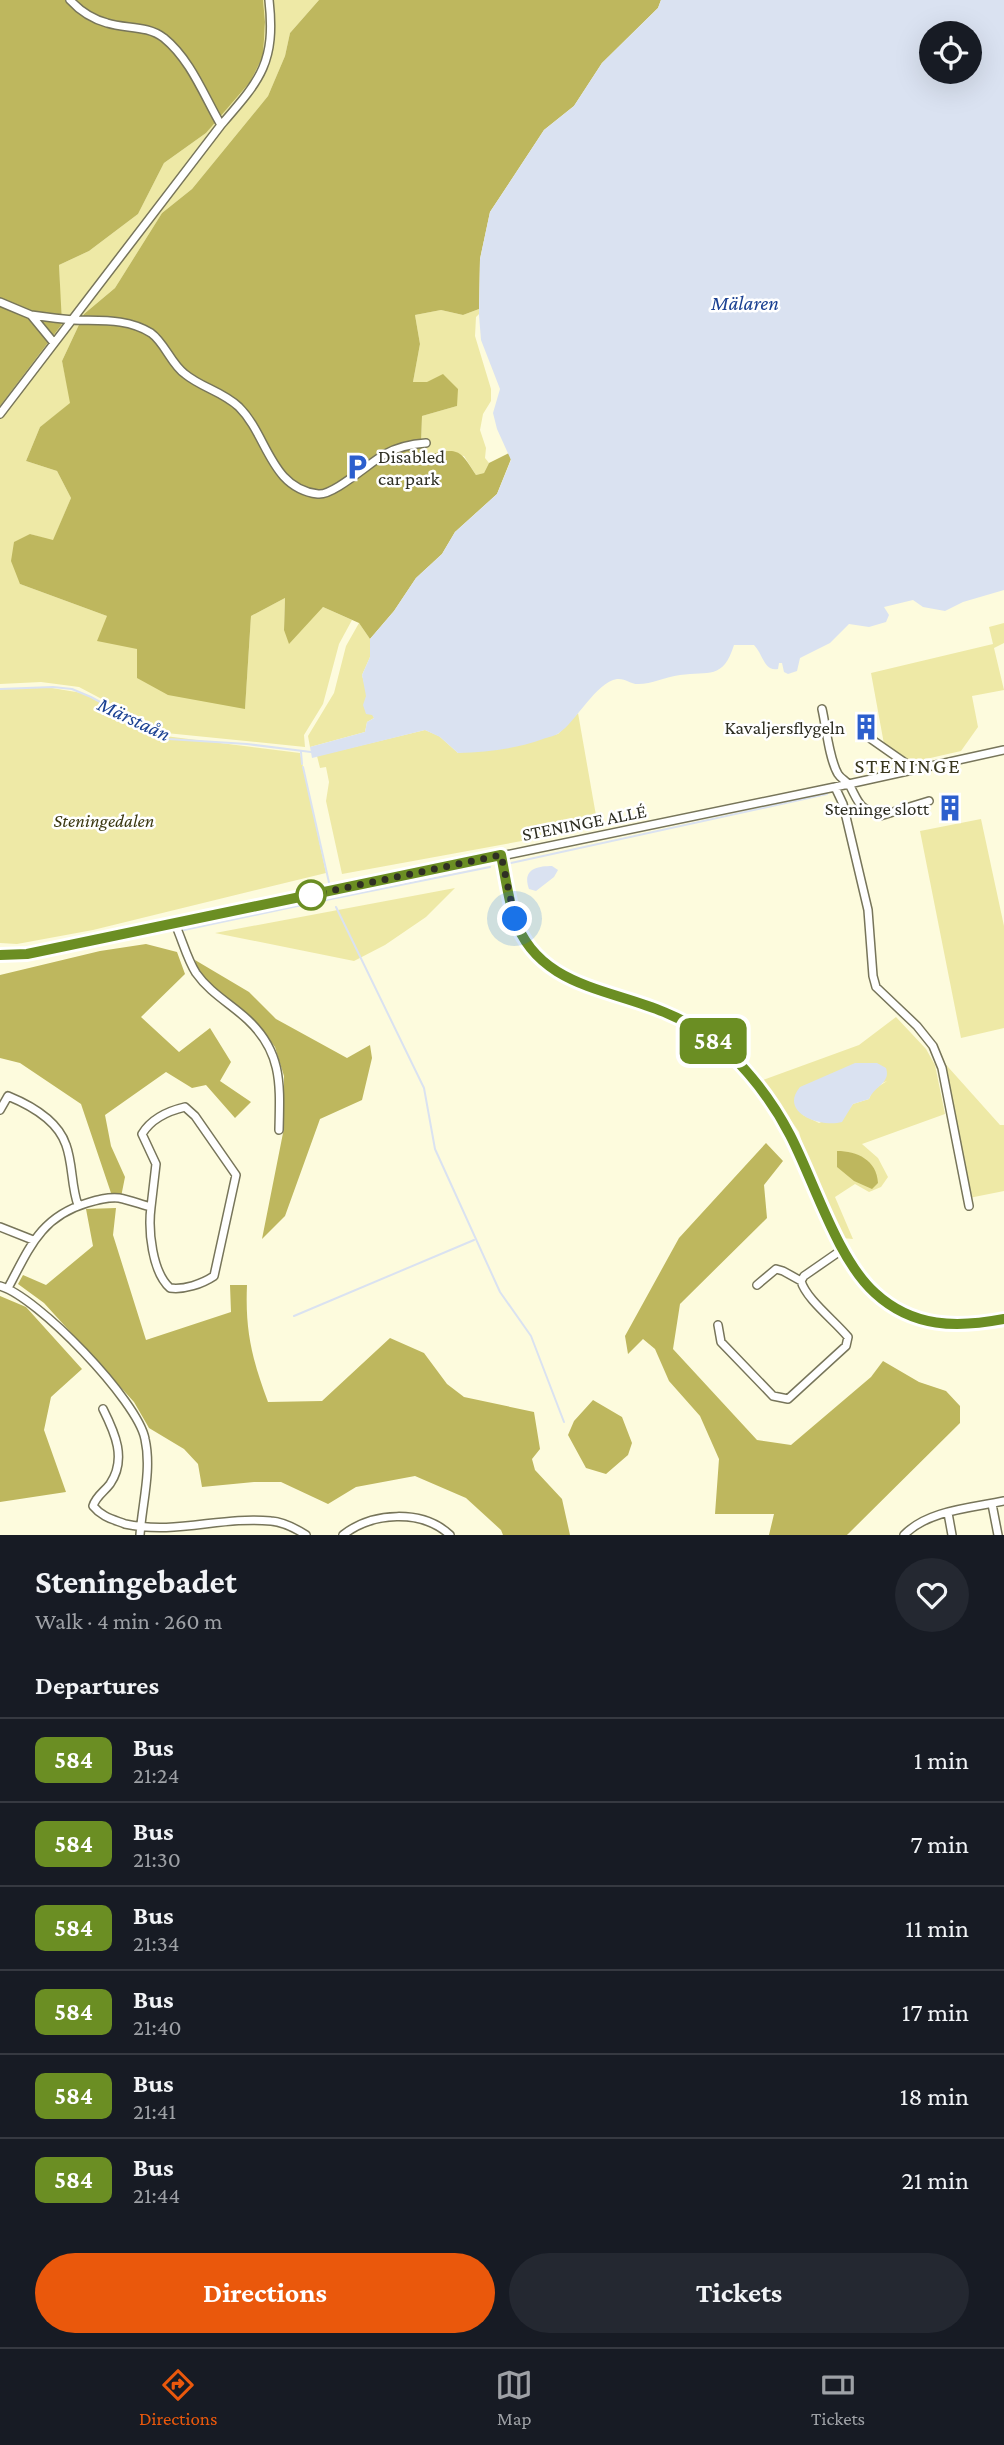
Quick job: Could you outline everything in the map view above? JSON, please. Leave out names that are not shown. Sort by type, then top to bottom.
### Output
[{"type":"street","points":[[70,0],[81,12],[108,24],[136,26],[163,37],[187,62],[221,125]]},
{"type":"street","points":[[0,414],[221,125],[254,87],[265,65],[271,37],[270,0]]},
{"type":"street","points":[[0,302],[31,315],[72,320],[107,320],[132,324],[153,334],[183,373],[198,383],[221,392],[241,409],[259,436],[276,470],[290,484],[303,491],[321,495],[336,489],[398,448],[426,443]]},
{"type":"street","points":[[31,315],[54,344]]},
{"type":"street","points":[[822,709],[839,776],[849,784],[859,805],[880,816],[929,801]]},
{"type":"street","points":[[871,739],[914,769]]},
{"type":"street","name":"STENINGE ALLÉ","points":[[0,955],[27,954],[1004,750]]},
{"type":"street","points":[[835,787],[843,804],[868,910],[876,988],[917,1026],[933,1046],[942,1068],[969,1206]]},
{"type":"street","points":[[501,855],[515,919],[530,946],[554,971],[579,985],[665,1013],[697,1029],[725,1049],[749,1073],[790,1136],[843,1249],[855,1270],[874,1293],[902,1312],[932,1322],[956,1326],[1004,1319]]},
{"type":"street","points":[[175,923],[195,972],[215,995],[249,1021],[271,1049],[280,1078],[279,1130]]},
{"type":"street","points":[[0,1110],[8,1096],[31,1105],[62,1135],[67,1146],[73,1191],[78,1205]]},
{"type":"street","points":[[185,1107],[195,1116],[236,1175],[214,1276],[174,1290],[165,1284],[149,1231],[150,1207],[156,1164],[142,1134],[148,1124],[174,1109],[185,1107]]},
{"type":"street","points":[[141,1532],[147,1460],[145,1437],[127,1401],[100,1370],[39,1310],[4,1287],[33,1240],[49,1221],[68,1209],[102,1198],[120,1198],[150,1207]]},
{"type":"street","points":[[0,1227],[33,1240]]},
{"type":"street","points":[[801,1282],[804,1276],[843,1249]]},
{"type":"street","points":[[718,1325],[721,1342],[729,1351],[773,1396],[788,1399],[846,1346],[848,1337],[804,1290],[801,1282],[776,1269],[757,1285]]},
{"type":"street","points":[[103,1409],[118,1441],[118,1462],[110,1484],[94,1501],[93,1506],[101,1516],[141,1532],[201,1531],[251,1520],[273,1521],[291,1526],[306,1535]]},
{"type":"street","points":[[904,1535],[914,1525],[948,1513],[1004,1502]]},
{"type":"street","points":[[992,1504],[998,1535]]},
{"type":"street","points":[[948,1513],[952,1535]]},
{"type":"street","points":[[342,1535],[369,1521],[387,1516],[426,1521],[444,1529],[450,1535]]},
{"type":"green space","points":[[263,0],[319,0],[290,33],[285,56],[268,96],[192,189],[162,213],[115,288],[84,314],[62,361],[71,403],[40,427],[26,461],[57,471],[71,498],[53,541],[30,534],[20,584],[107,616],[137,649],[245,708],[251,616],[285,598],[284,630],[323,607],[352,620],[339,644],[323,704],[304,735],[305,747],[166,733],[79,687],[41,682],[0,684],[0,406],[61,324],[59,265],[89,251],[138,214],[164,163],[206,133],[263,56]]},
{"type":"green space","points":[[479,309],[475,336],[491,389],[491,401],[483,414],[480,430],[486,448],[485,458],[489,463],[484,473],[476,475],[464,456],[440,452],[425,455],[421,444],[422,416],[457,406],[427,382],[413,382],[420,344],[415,315],[441,310],[463,315]]},
{"type":"green space","points":[[359,623],[370,639],[370,657],[362,675],[374,718],[367,722],[365,732],[310,747],[308,736],[334,693],[346,646]]},
{"type":"green space","points":[[1004,623],[1004,643],[994,648],[1004,690],[972,696],[978,727],[961,751],[913,762],[884,744],[871,673],[993,644],[989,627]]},
{"type":"green space","name":"Steningedalen","points":[[46,687],[82,693],[165,736],[300,753],[326,873],[93,930],[17,944],[0,943],[0,689]]},
{"type":"green space","points":[[578,713],[598,827],[342,874],[326,801],[329,782],[326,767],[320,768],[317,756],[425,730],[439,736],[458,753],[558,734]]},
{"type":"green space","points":[[981,819],[1004,926],[1004,1028],[961,1038],[920,831]]},
{"type":"green space","points":[[455,888],[426,917],[385,945],[354,961],[215,933]]},
{"type":"green space","points":[[896,1017],[926,1049],[935,1065],[945,1114],[862,1144],[878,1158],[888,1177],[881,1187],[869,1192],[855,1184],[835,1197],[853,1239],[842,1238],[806,1157],[799,1132],[763,1080],[859,1045]],"holes":[[[887,1081],[873,1090],[869,1099],[853,1104],[848,1111],[819,1123],[803,1115]]]},
{"type":"green space","points":[[940,1058],[1000,1125],[1004,1125],[1004,1191],[969,1198]]},
{"type":"shaded area","points":[[0,0],[263,0],[265,22],[263,56],[250,82],[206,133],[164,163],[138,214],[89,251],[59,265],[62,324],[0,406]]},
{"type":"shaded area","points":[[319,0],[661,0],[658,8],[602,63],[574,106],[544,130],[490,212],[480,259],[479,309],[463,315],[441,310],[415,315],[420,344],[413,382],[427,382],[443,374],[458,389],[457,406],[422,416],[421,444],[425,455],[456,452],[465,459],[476,475],[484,473],[489,463],[509,453],[511,459],[497,494],[455,532],[442,554],[416,578],[394,611],[370,639],[359,623],[323,607],[289,644],[284,630],[285,598],[251,616],[245,709],[168,695],[137,678],[137,649],[97,641],[107,616],[20,584],[11,561],[14,542],[30,534],[53,540],[71,498],[57,471],[26,461],[40,427],[70,403],[62,361],[84,314],[115,288],[162,213],[192,189],[268,96],[285,56],[290,33]]},
{"type":"shaded area","points":[[146,944],[177,952],[185,974],[141,1017],[179,1052],[210,1028],[231,1062],[220,1081],[251,1102],[235,1118],[206,1085],[192,1088],[166,1072],[105,1115],[111,1146],[125,1177],[121,1197],[111,1193],[81,1104],[20,1063],[0,1058],[0,975],[100,951]]},
{"type":"shaded area","points":[[195,960],[249,992],[276,1019],[347,1058],[370,1045],[372,1058],[362,1100],[320,1119],[285,1216],[262,1239],[284,1128],[284,1076],[275,1047],[252,1018],[218,992],[198,970]]},
{"type":"shaded area","points":[[766,1143],[783,1161],[764,1185],[767,1218],[680,1304],[673,1349],[757,1440],[791,1445],[871,1377],[883,1361],[919,1382],[946,1391],[960,1406],[960,1423],[847,1535],[769,1535],[774,1514],[715,1514],[719,1459],[700,1416],[669,1381],[655,1349],[643,1339],[628,1354],[625,1336],[679,1238]]},
{"type":"shaded area","points":[[837,1151],[865,1158],[874,1168],[878,1183],[872,1189],[854,1181],[837,1167]]},
{"type":"shaded area","points":[[116,1208],[113,1235],[146,1340],[231,1312],[230,1285],[247,1285],[247,1317],[251,1345],[268,1402],[322,1401],[390,1338],[424,1353],[447,1384],[464,1397],[534,1412],[540,1449],[532,1459],[535,1470],[562,1499],[570,1535],[503,1535],[501,1530],[466,1498],[415,1476],[356,1487],[328,1504],[281,1482],[202,1487],[198,1464],[184,1449],[149,1428],[134,1402],[44,1303],[18,1284],[23,1275],[46,1285],[93,1246],[86,1209]]},
{"type":"shaded area","points":[[0,1296],[26,1307],[82,1369],[51,1397],[44,1430],[66,1492],[0,1502]]},
{"type":"shaded area","points":[[593,1400],[622,1417],[632,1443],[628,1455],[606,1474],[586,1468],[568,1435],[574,1421]]},
{"type":"water","name":"Mälaren","points":[[661,0],[1004,0],[1004,590],[963,602],[945,611],[923,607],[913,600],[884,607],[889,615],[886,622],[869,627],[849,624],[830,643],[800,658],[797,671],[788,674],[784,672],[782,663],[779,663],[778,669],[770,668],[754,645],[734,645],[725,664],[714,672],[680,675],[643,684],[617,679],[601,687],[559,733],[522,745],[491,751],[458,753],[440,737],[425,730],[312,758],[310,747],[365,732],[367,722],[374,718],[366,714],[363,705],[366,696],[362,675],[370,657],[370,639],[394,611],[416,578],[442,554],[455,532],[497,494],[511,460],[493,413],[500,389],[481,340],[480,259],[490,212],[544,130],[574,106],[602,63],[658,8]]},
{"type":"water","points":[[552,866],[558,870],[554,877],[536,891],[529,889],[527,877],[532,870]]},
{"type":"water","points":[[855,1063],[877,1063],[886,1068],[887,1073],[869,1099],[853,1104],[842,1122],[824,1123],[798,1111],[794,1104],[800,1087]]},
{"type":"waterway","name":"Märstaån","points":[[0,689],[72,689],[168,739],[247,744],[311,752]]},
{"type":"waterway","points":[[301,752],[302,764]]},
{"type":"waterway","points":[[303,767],[330,887]]},
{"type":"waterway","points":[[511,863],[827,794]]},
{"type":"waterway","points":[[326,900],[490,867]]},
{"type":"waterway","points":[[184,930],[321,901]]},
{"type":"waterway","points":[[336,907],[424,1088],[435,1149],[500,1292],[531,1336],[564,1422]]},
{"type":"waterway","points":[[294,1316],[474,1240]]},
{"type":"bus line","name":"584","points":[[0,955],[27,954],[501,855],[515,919],[530,946],[554,971],[579,985],[665,1013],[697,1029],[725,1049],[749,1073],[790,1136],[843,1249],[855,1270],[874,1293],[902,1312],[932,1322],[956,1326],[1004,1319]]},
{"type":"place","name":"Disabled car park","points":[[357,467]]},
{"type":"place","name":"Kavaljersflygeln","points":[[866,727]]},
{"type":"place","name":"Steninge slott","points":[[950,808]]},
{"type":"district","name":"STENINGE","points":[[908,766]]},
{"type":"route","points":[[311,895],[501,855],[515,919]]}]
